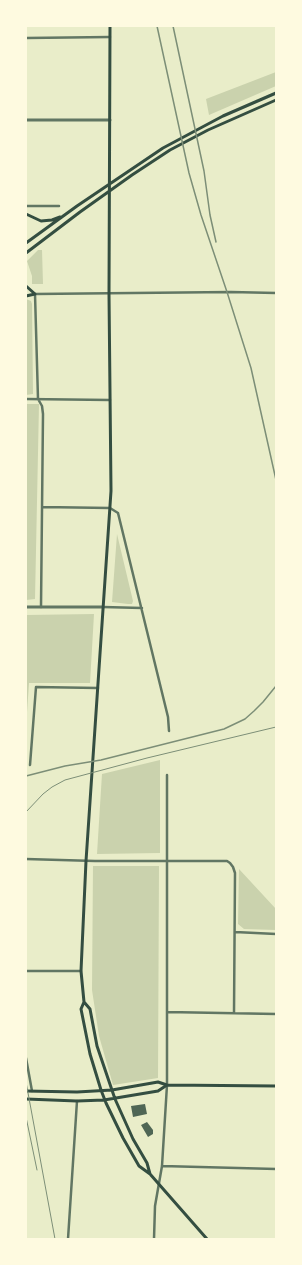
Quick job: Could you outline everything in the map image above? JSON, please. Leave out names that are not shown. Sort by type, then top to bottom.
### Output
[{"type":"main road","points":[[110,26],[108,294],[111,491],[86,860],[81,971],[84,1002],[81,1009],[90,1054],[104,1100],[119,1131],[139,1166],[150,1174],[207,1239]]},
{"type":"main road","points":[[26,243],[141,162],[203,126],[276,93]]},
{"type":"main road","points":[[26,253],[80,212],[151,162],[188,140],[229,120],[276,100]]},
{"type":"main road","points":[[26,214],[34,219],[46,221],[63,216]]},
{"type":"main road","points":[[26,286],[35,294]]},
{"type":"main road","points":[[26,290],[35,294]]},
{"type":"main road","points":[[26,296],[35,294]]},
{"type":"main road","points":[[84,1002],[90,1009],[97,1046],[115,1099],[133,1139],[147,1163],[150,1174]]},
{"type":"main road","points":[[26,1091],[77,1092],[112,1090],[158,1082],[167,1085],[276,1086]]},
{"type":"main road","points":[[26,1099],[77,1101],[115,1099],[158,1091],[167,1085]]},
{"type":"street","points":[[26,38],[110,37]]},
{"type":"street","points":[[26,120],[110,120]]},
{"type":"street","points":[[26,206],[59,206]]},
{"type":"street","points":[[41,607],[43,414],[42,406],[38,400],[35,294],[227,292],[276,293]]},
{"type":"street","points":[[26,399],[110,400]]},
{"type":"street","points":[[42,507],[110,508],[118,513],[168,717],[169,731]]},
{"type":"street","points":[[26,607],[142,608]]},
{"type":"street","points":[[30,765],[36,687],[98,688]]},
{"type":"street","points":[[154,1239],[155,1206],[162,1166],[167,1085],[167,775]]},
{"type":"street","points":[[26,859],[226,861],[230,863],[235,873],[234,1013]]},
{"type":"street","points":[[235,932],[276,934]]},
{"type":"street","points":[[26,971],[81,971]]},
{"type":"street","points":[[167,1012],[276,1014]]},
{"type":"street","points":[[26,1058],[32,1091]]},
{"type":"street","points":[[68,1239],[77,1101]]},
{"type":"street","points":[[162,1166],[276,1169]]},
{"type":"green space","points":[[276,72],[276,86],[209,115],[206,99]]},
{"type":"green space","points":[[38,250],[42,250],[43,284],[32,284],[32,276],[27,261]]},
{"type":"green space","points":[[26,299],[31,301],[32,304],[33,394],[26,395]]},
{"type":"green space","points":[[26,404],[39,404],[35,599],[26,600]]},
{"type":"green space","points":[[117,534],[133,601],[132,604],[112,602]]},
{"type":"green space","points":[[94,614],[90,683],[29,683],[26,727],[26,615]]},
{"type":"green space","points":[[160,760],[160,853],[97,854],[102,774]]},
{"type":"green space","points":[[93,866],[159,866],[158,1078],[113,1085],[99,1036],[92,990]]},
{"type":"green space","points":[[239,869],[276,909],[276,930],[244,929],[238,924]]},
{"type":"building","points":[[145,1104],[147,1114],[133,1117],[131,1106]]},
{"type":"building","points":[[147,1122],[153,1130],[153,1134],[148,1137],[141,1125]]},
{"type":"tram line","points":[[26,812],[43,794],[65,780],[147,758],[276,727]]},
{"type":"tram line","points":[[26,1082],[55,1239]]},
{"type":"tram line","points":[[26,1117],[37,1170]]},
{"type":"railway","points":[[157,26],[189,173],[201,215],[251,368],[276,480]]},
{"type":"railway","points":[[173,26],[204,171],[210,215],[216,242]]},
{"type":"railway","points":[[26,776],[65,766],[101,760],[224,729],[245,719],[263,702],[276,686]]}]
